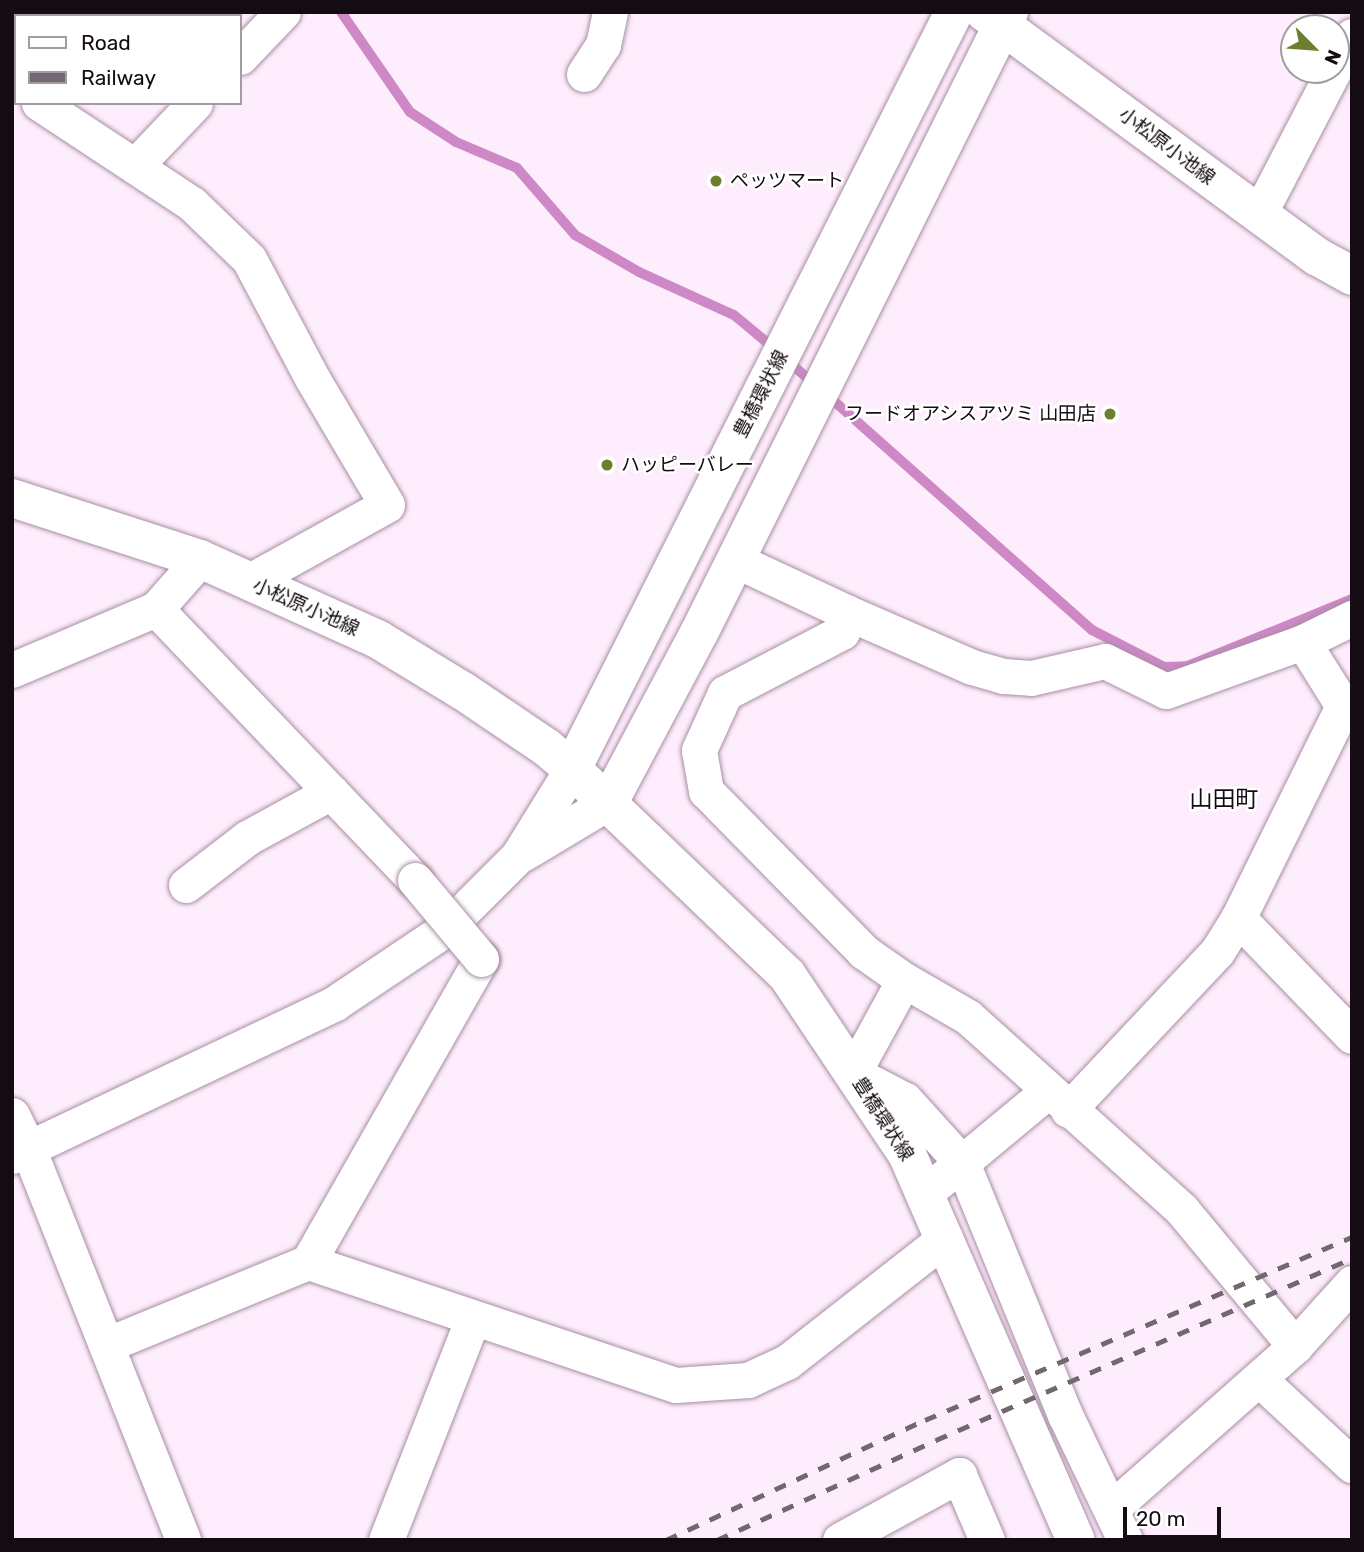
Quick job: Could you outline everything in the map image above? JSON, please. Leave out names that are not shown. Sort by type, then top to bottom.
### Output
[{"type":"main road","name":"豊橋環状線","points":[[954,12],[572,769],[787,975],[908,1153],[1076,1540]]},
{"type":"main road","name":"小松原小池線","points":[[998,16],[1259,214],[1318,257],[1352,276]]},
{"type":"main road","points":[[609,802],[735,560],[998,16]]},
{"type":"main road","name":"小松原小池線","points":[[12,498],[200,559],[379,640],[463,691],[546,747],[572,769]]},
{"type":"street","points":[[242,55],[283,12]]},
{"type":"street","points":[[584,74],[603,46],[610,12]]},
{"type":"street","points":[[1259,214],[1327,84]]},
{"type":"street","points":[[42,105],[192,204],[249,259],[312,379],[387,505],[250,581]]},
{"type":"street","points":[[135,166],[193,105]]},
{"type":"street","points":[[12,670],[156,608],[200,559]]},
{"type":"street","points":[[735,560],[972,667],[1031,678],[1105,661],[1166,691],[1303,642],[1352,618]]},
{"type":"street","points":[[106,1345],[308,1262],[481,958],[415,880],[156,608]]},
{"type":"street","points":[[846,611],[842,632],[725,693],[699,750],[706,791],[864,952],[904,981],[968,1017],[1058,1101],[1182,1210],[1295,1346]]},
{"type":"street","points":[[925,1193],[962,1163],[1058,1101],[1217,952],[1238,918],[1348,710],[1303,642]]},
{"type":"street","points":[[20,1152],[335,1003],[444,929],[518,856],[572,769]]},
{"type":"street","points":[[186,885],[247,838],[331,792]]},
{"type":"street","points":[[518,856],[609,802]]},
{"type":"street","points":[[1238,918],[1352,1036]]},
{"type":"street","points":[[904,981],[853,1073],[905,1100],[962,1163],[1065,1415],[1118,1524],[1259,1379],[1337,1311],[1352,1283]]},
{"type":"street","points":[[12,1115],[20,1152],[106,1345],[183,1540]]},
{"type":"street","points":[[308,1262],[471,1320],[676,1385],[748,1380],[787,1362],[945,1238]]},
{"type":"street","points":[[386,1540],[471,1320]]},
{"type":"street","points":[[1259,1379],[1352,1465]]},
{"type":"street","points":[[840,1540],[959,1475],[987,1540]]},
{"type":"waterway","points":[[341,12],[410,112],[456,142],[517,168],[575,235],[639,272],[734,315],[775,349]]},
{"type":"waterway","points":[[786,359],[814,384]]},
{"type":"waterway","points":[[826,394],[1092,630],[1164,667],[1188,666],[1352,599]]},
{"type":"railway","points":[[666,1540],[925,1420],[1352,1237]]},
{"type":"railway","points":[[717,1540],[936,1440],[1352,1258]]},
{"type":"place","name":"ペッツマート","points":[[716,181]]},
{"type":"place","name":"フードオアシスアツミ 山田店","points":[[1110,414]]},
{"type":"place","name":"ハッピーバレー","points":[[607,465]]},
{"type":"district","name":"山田町","points":[[1224,799]]}]
